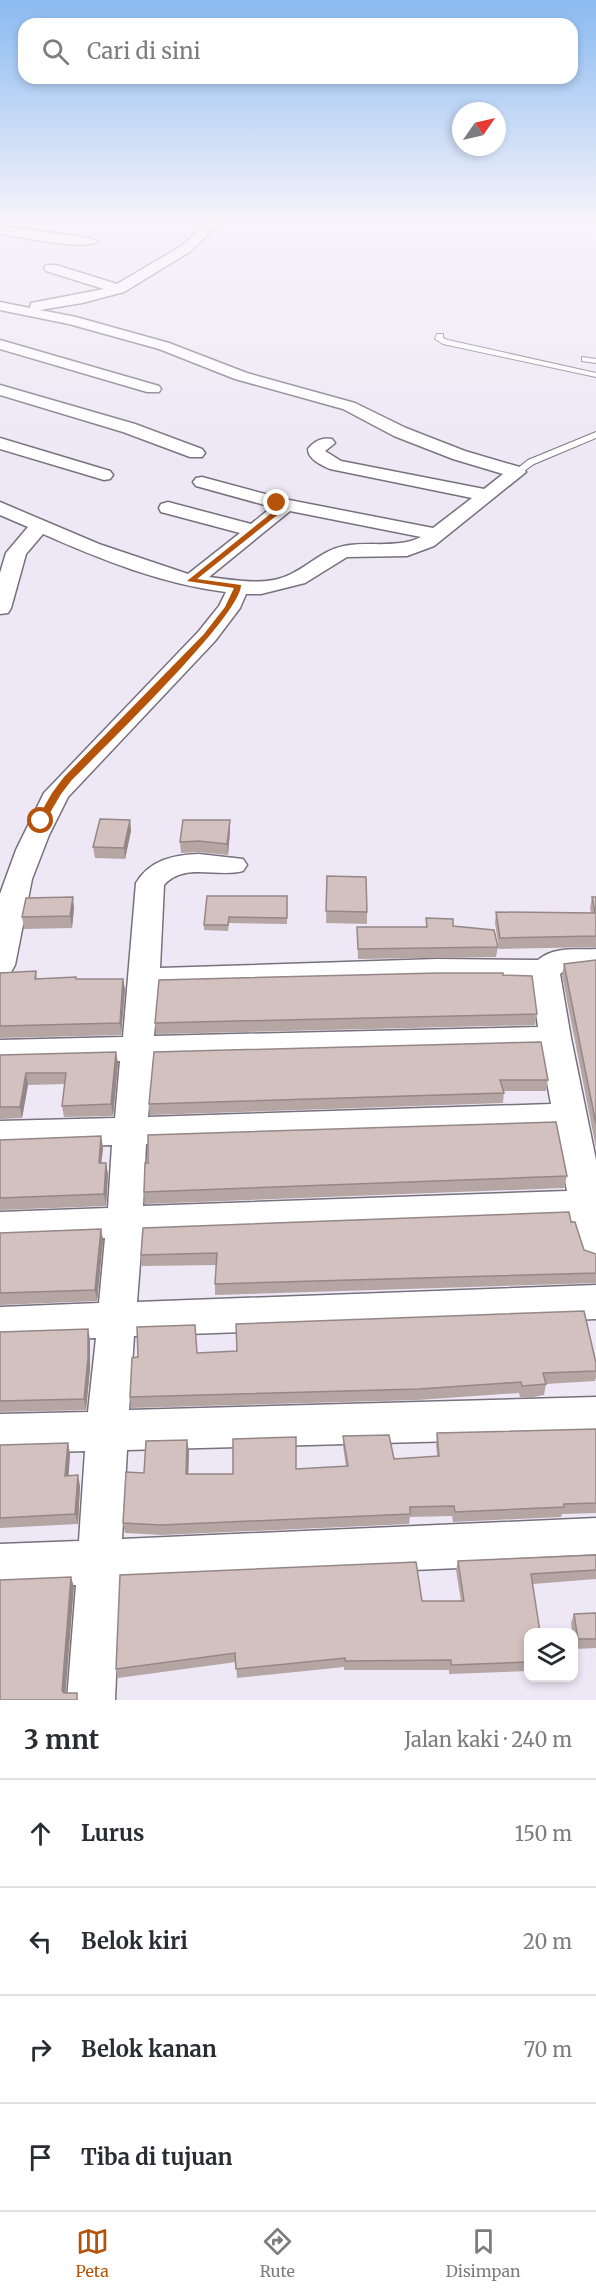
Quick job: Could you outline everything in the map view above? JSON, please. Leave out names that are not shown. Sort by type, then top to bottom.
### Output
[{"type":"street","points":[[0,315],[18,309],[73,300]]},
{"type":"street","points":[[0,306],[71,320],[164,346],[242,376],[349,406],[399,432],[459,455],[517,472]]},
{"type":"street","points":[[0,344],[153,389]]},
{"type":"street","points":[[0,390],[129,428],[196,453]]},
{"type":"street","points":[[0,443],[104,475]]},
{"type":"street","points":[[326,443],[317,448],[316,452],[325,460],[336,465],[487,495]]},
{"type":"street","points":[[0,508],[92,548],[191,581],[261,588],[298,579],[335,554],[357,550],[390,552],[407,550],[427,542],[517,472]]},
{"type":"street","points":[[202,482],[282,504],[436,534]]},
{"type":"street","points":[[191,581],[283,508],[282,504]]},
{"type":"street","points":[[168,508],[255,531]]},
{"type":"street","points":[[0,608],[8,555],[41,525]]},
{"type":"street","points":[[0,965],[10,909],[27,856],[41,821],[62,786],[207,636],[229,608],[239,587]]},
{"type":"street","points":[[91,1700],[107,1431],[150,883],[157,873],[183,864],[233,865]]},
{"type":"street","points":[[144,979],[437,970],[545,971],[556,961],[596,959]]},
{"type":"street","points":[[545,971],[570,1117],[587,1154],[588,1205],[596,1249]]},
{"type":"street","points":[[0,1052],[555,1038]]},
{"type":"street","points":[[0,1135],[570,1117]]},
{"type":"street","points":[[0,1227],[588,1205]]},
{"type":"street","points":[[0,1324],[596,1302]]},
{"type":"street","points":[[0,1434],[596,1417]]},
{"type":"street","points":[[0,1566],[596,1540]]},
{"type":"lane","points":[[440,336],[439,339],[446,342],[596,375]]},
{"type":"lane","points":[[585,359],[596,361]]},
{"type":"lane","points":[[517,472],[531,462],[596,435]]},
{"type":"building","points":[[100,819],[130,820],[124,848],[93,847]]},
{"type":"building","points":[[183,820],[230,820],[227,844],[199,841],[180,842]]},
{"type":"building","points":[[327,876],[366,877],[367,912],[326,911]]},
{"type":"building","points":[[207,896],[287,896],[287,918],[229,917],[228,925],[204,925]]},
{"type":"building","points":[[73,897],[70,916],[22,917],[26,898]]},
{"type":"building","points":[[592,897],[596,897],[596,936],[500,938],[496,912],[595,913]]},
{"type":"building","points":[[426,918],[453,919],[453,926],[494,930],[498,947],[358,949],[357,927],[427,927]]},
{"type":"building","points":[[596,960],[596,1124],[564,964]]},
{"type":"building","points":[[36,971],[35,979],[76,977],[76,979],[123,979],[120,1023],[0,1026],[0,973]]},
{"type":"building","points":[[503,973],[503,975],[532,976],[537,1014],[155,1023],[159,980]]},
{"type":"building","points":[[541,1042],[548,1080],[500,1080],[504,1093],[149,1104],[154,1052]]},
{"type":"building","points":[[116,1052],[111,1104],[62,1106],[66,1073],[26,1073],[20,1107],[0,1107],[0,1055]]},
{"type":"building","points":[[556,1122],[567,1176],[144,1192],[145,1163],[148,1163],[148,1135]]},
{"type":"building","points":[[101,1136],[99,1163],[106,1163],[104,1194],[0,1198],[0,1140]]},
{"type":"building","points":[[569,1212],[571,1222],[575,1222],[584,1250],[596,1254],[596,1273],[215,1284],[217,1253],[141,1255],[143,1228]]},
{"type":"building","points":[[101,1229],[95,1290],[0,1293],[0,1233]]},
{"type":"building","points":[[584,1311],[596,1371],[543,1373],[546,1384],[522,1386],[521,1382],[419,1389],[130,1397],[132,1358],[138,1357],[137,1327],[195,1325],[197,1353],[237,1351],[236,1324]]},
{"type":"building","points":[[88,1329],[84,1399],[0,1401],[0,1332]]},
{"type":"building","points":[[596,1429],[596,1503],[564,1504],[564,1507],[455,1512],[454,1506],[410,1507],[410,1514],[161,1525],[123,1523],[126,1472],[144,1473],[146,1441],[187,1440],[186,1474],[233,1474],[233,1439],[296,1437],[296,1469],[348,1466],[343,1436],[389,1435],[394,1459],[439,1456],[437,1433]]},
{"type":"building","points":[[68,1443],[65,1476],[78,1475],[75,1514],[0,1518],[0,1445]]},
{"type":"building","points":[[596,1555],[596,1570],[531,1574],[539,1628],[524,1628],[524,1662],[451,1665],[451,1660],[345,1661],[345,1658],[236,1669],[235,1653],[116,1669],[120,1575],[416,1562],[422,1601],[464,1601],[458,1561]]},
{"type":"building","points":[[71,1577],[62,1691],[77,1693],[77,1700],[0,1700],[0,1580]]},
{"type":"building","points":[[596,1613],[596,1639],[578,1639],[574,1614]]},
{"type":"route","points":[[41,821],[68,779],[207,636],[229,608],[239,587],[191,581],[283,508],[282,504],[277,503]]}]
